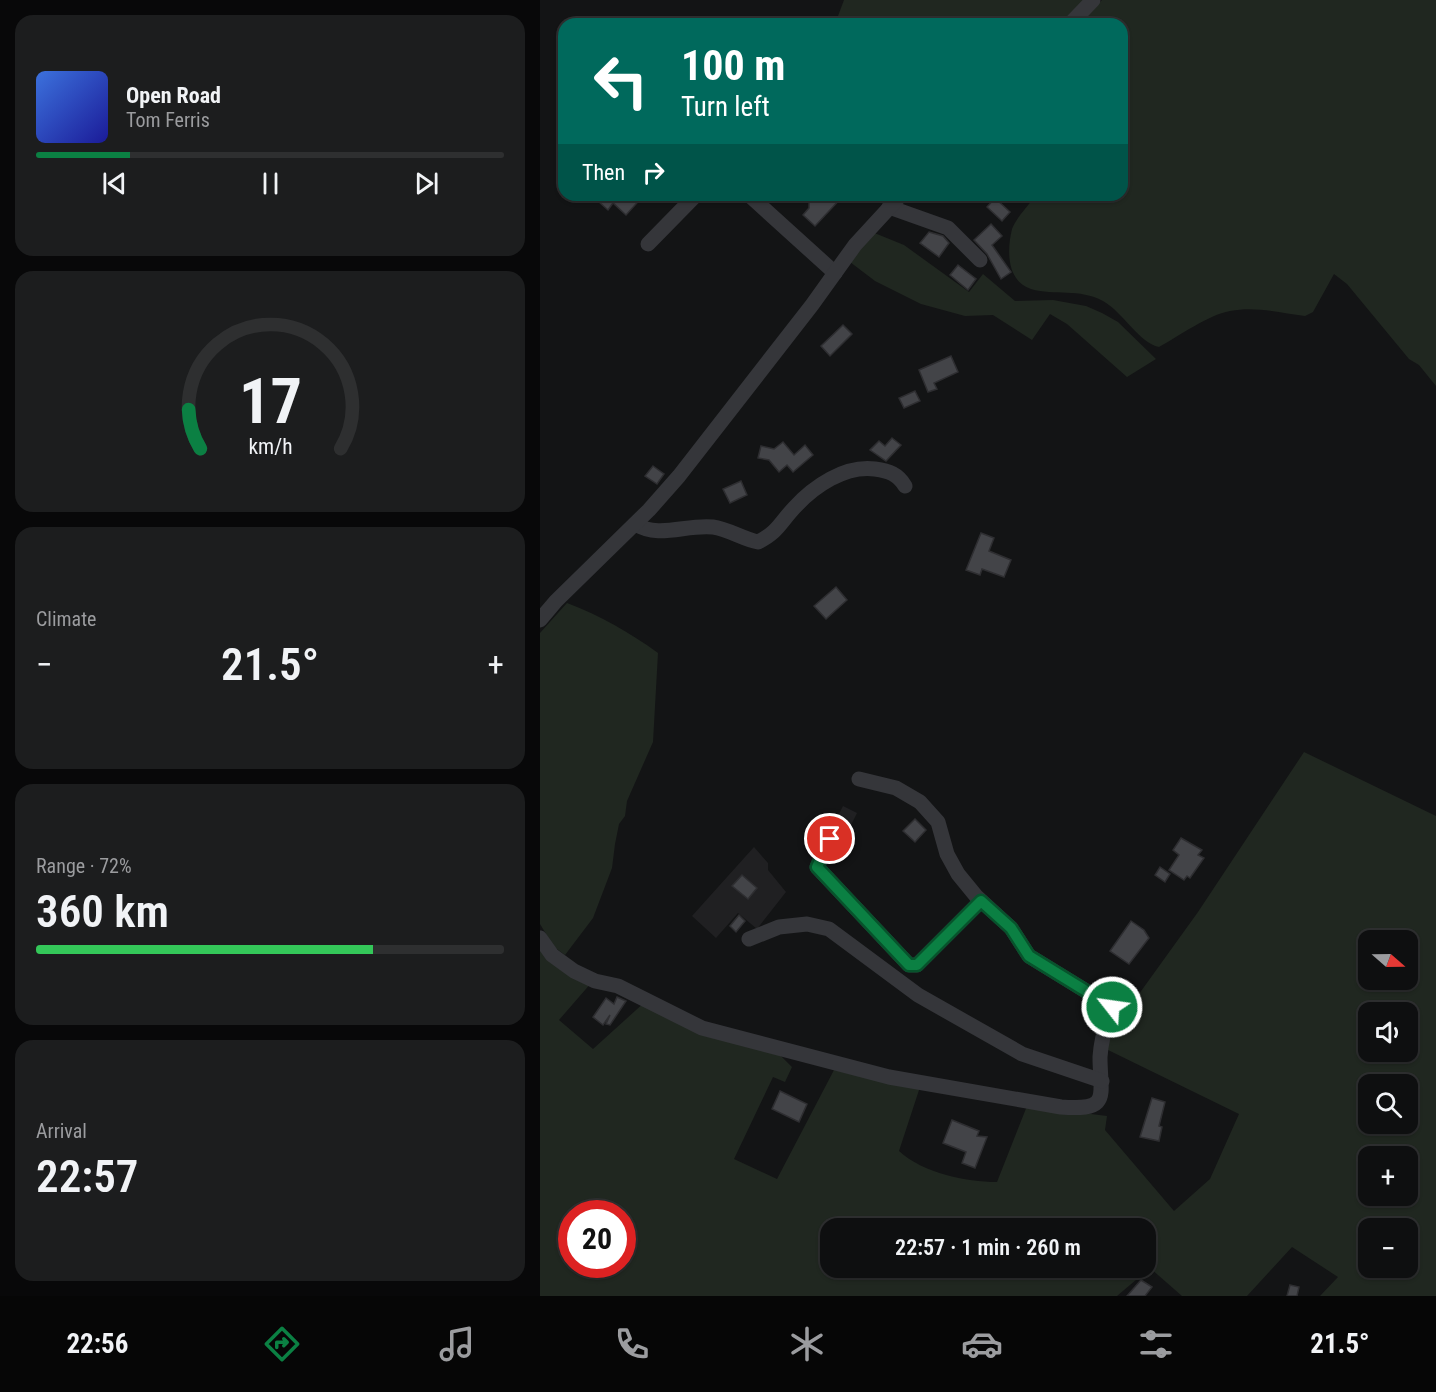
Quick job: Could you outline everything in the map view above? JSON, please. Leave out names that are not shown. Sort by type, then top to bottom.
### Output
[{"type":"street","points":[[1076,18],[1093,0]]},
{"type":"street","points":[[648,244],[690,201]]},
{"type":"street","points":[[756,201],[835,273]]},
{"type":"street","points":[[540,620],[679,476],[855,245],[895,201]]},
{"type":"street","points":[[889,207],[948,228],[980,260]]},
{"type":"street","points":[[635,524],[646,531],[658,532],[714,527],[758,542],[774,534],[810,492],[855,468],[888,471],[900,478],[905,486]]},
{"type":"street","points":[[540,938],[552,955],[574,971],[595,981],[618,986],[702,1028],[729,1036],[890,1077],[1061,1107],[1086,1109],[1098,1101],[1103,1089],[1102,1040],[1112,1007],[1029,956],[1011,928],[981,901],[958,874],[947,854],[938,822],[929,811],[908,793],[859,779]]},
{"type":"street","points":[[830,839],[817,867],[909,965],[917,965],[981,901]]},
{"type":"street","points":[[749,939],[779,927],[807,924],[829,929],[918,995],[1022,1054],[1102,1081]]},
{"type":"shaded area","points":[[844,0],[1086,0],[1069,18],[837,18]]},
{"type":"shaded area","points":[[1102,0],[1436,0],[1436,386],[1419,365],[1409,359],[1347,284],[1334,274],[1313,312],[1305,316],[1259,310],[1230,311],[1203,321],[1159,347],[1145,340],[1103,301],[1076,293],[1031,289],[1017,279],[1010,264],[1009,255],[1012,229],[1031,201],[1128,201],[1128,18],[1084,18]]},
{"type":"shaded area","points":[[872,232],[904,245],[969,292],[983,274],[1015,301],[1053,300],[1086,306],[1102,313],[1118,322],[1156,359],[1127,377],[1067,324],[1050,314],[1032,340],[993,315],[965,316],[921,304],[875,281],[850,262]]},
{"type":"shaded area","points":[[567,603],[614,625],[658,653],[653,742],[627,801],[625,816],[619,824],[612,868],[593,918],[565,955],[554,947],[540,924],[540,633]]},
{"type":"shaded area","points":[[1304,752],[1436,816],[1436,1296],[1320,1296],[1338,1277],[1292,1247],[1247,1296],[1182,1296],[1156,1273],[1156,1218],[820,1218],[820,1278],[1138,1278],[1117,1296],[540,1296],[540,945],[592,982],[559,1020],[593,1049],[646,1001],[777,1052],[792,1067],[785,1082],[773,1077],[734,1159],[777,1179],[834,1070],[920,1087],[899,1151],[920,1165],[959,1178],[997,1182],[1027,1106],[1107,1116],[1105,1130],[1174,1211],[1210,1179],[1239,1114],[1106,1049],[1108,1037],[1198,912]]},
{"type":"shaded area","points":[[843,806],[857,813],[850,827],[836,820]]},
{"type":"shaded area","points":[[754,847],[768,863],[768,870],[786,892],[757,929],[738,913],[716,938],[692,916]]},
{"type":"building","points":[[639,201],[626,215],[613,203],[608,210],[599,202]]},
{"type":"building","points":[[809,201],[838,201],[815,226],[803,215],[809,208]]},
{"type":"building","points":[[992,201],[998,201],[1010,212],[1002,221],[987,207]]},
{"type":"building","points":[[991,224],[1002,236],[992,245],[1011,272],[1001,279],[987,254],[974,240]]},
{"type":"building","points":[[929,232],[943,236],[949,243],[939,257],[920,243]]},
{"type":"building","points":[[958,265],[976,279],[968,290],[950,275]]},
{"type":"building","points":[[843,325],[852,334],[830,356],[821,346]]},
{"type":"building","points":[[951,356],[958,372],[934,383],[937,389],[928,392],[919,370]]},
{"type":"building","points":[[915,391],[920,401],[904,408],[899,398]]},
{"type":"building","points":[[892,438],[901,445],[886,461],[870,450],[879,441],[885,446]]},
{"type":"building","points":[[783,442],[794,455],[805,445],[813,455],[793,472],[787,465],[779,472],[769,460],[758,458],[761,446],[774,449]]},
{"type":"building","points":[[653,466],[664,474],[657,484],[645,476]]},
{"type":"building","points":[[741,481],[747,495],[730,503],[723,489]]},
{"type":"building","points":[[981,533],[994,538],[989,551],[1011,560],[1004,577],[982,569],[980,575],[966,570]]},
{"type":"building","points":[[836,587],[847,600],[826,619],[814,606]]},
{"type":"building","points":[[915,819],[926,830],[915,842],[903,831]]},
{"type":"building","points":[[1181,838],[1202,850],[1198,855],[1204,858],[1190,878],[1187,876],[1184,880],[1169,870],[1179,855],[1173,850]]},
{"type":"building","points":[[1160,867],[1170,874],[1165,882],[1155,875]]},
{"type":"building","points":[[742,875],[757,888],[748,899],[732,886]]},
{"type":"building","points":[[739,915],[745,921],[736,932],[730,926]]},
{"type":"building","points":[[1131,921],[1144,930],[1149,938],[1129,964],[1110,951]]},
{"type":"building","points":[[617,997],[626,1001],[610,1025],[606,1024],[610,1015],[603,1025],[593,1017],[606,998],[614,1004]]},
{"type":"building","points":[[780,1091],[807,1104],[799,1122],[772,1109]]},
{"type":"building","points":[[1152,1098],[1165,1102],[1159,1126],[1162,1127],[1159,1141],[1140,1137]]},
{"type":"building","points":[[952,1120],[979,1131],[977,1136],[987,1137],[975,1168],[962,1163],[966,1152],[943,1143]]},
{"type":"building","points":[[1141,1280],[1152,1287],[1145,1296],[1127,1296]]},
{"type":"building","points":[[1290,1285],[1299,1287],[1297,1296],[1287,1296]]},
{"type":"route","points":[[830,839],[817,867],[909,965],[917,965],[981,901],[1011,928],[1029,956],[1112,1007]]}]
